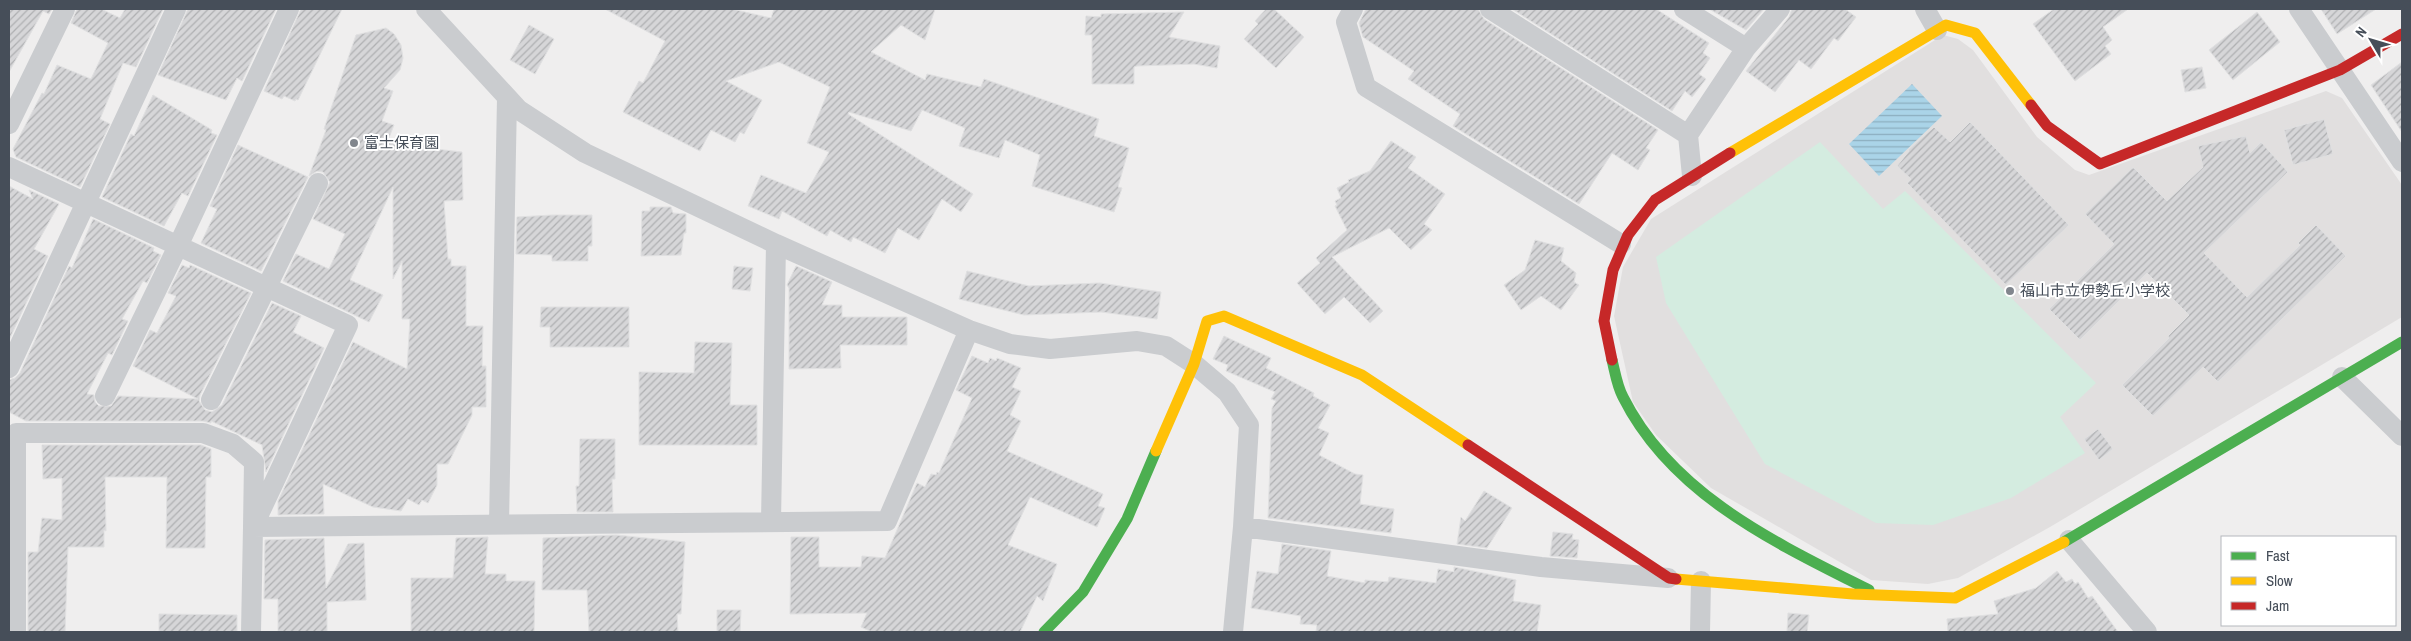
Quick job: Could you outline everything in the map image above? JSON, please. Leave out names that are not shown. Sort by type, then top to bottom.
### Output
[{"type":"street","points":[[9,124],[65,9]]},
{"type":"street","points":[[9,368],[87,204],[176,9]]},
{"type":"street","points":[[105,396],[178,246],[289,9]]},
{"type":"street","points":[[426,9],[519,110],[584,152],[776,244],[969,330],[1010,344],[1050,349],[1137,342],[1166,346],[1194,364],[1227,392],[1249,425],[1243,527],[1233,632]]},
{"type":"street","points":[[1353,9],[1346,22],[1366,87],[1621,244]]},
{"type":"street","points":[[1490,9],[1688,135]]},
{"type":"street","points":[[1684,9],[1746,48]]},
{"type":"street","points":[[1692,176],[1688,135],[1746,48],[1780,9]]},
{"type":"street","points":[[1924,9],[1937,30]]},
{"type":"street","points":[[2299,9],[2402,162]]},
{"type":"street","points":[[1878,595],[1762,532],[1703,494],[1662,458],[1632,417],[1612,373],[1604,322],[1610,279],[1621,244],[1652,203],[1692,176],[1946,25],[1975,33],[2046,126],[2100,164],[2340,70],[2402,34]]},
{"type":"street","points":[[499,524],[508,98]]},
{"type":"street","points":[[9,167],[348,325],[253,527]]},
{"type":"street","points":[[211,400],[318,183]]},
{"type":"street","points":[[771,521],[776,244]]},
{"type":"street","points":[[1044,632],[1083,592],[1127,519],[1194,364],[1207,322],[1224,316],[1362,375],[1669,578]]},
{"type":"street","points":[[253,527],[887,521],[969,330]]},
{"type":"street","points":[[1243,527],[1541,566],[1878,595],[1955,598],[2070,540],[2402,342]]},
{"type":"street","points":[[2342,377],[2402,436]]},
{"type":"street","points":[[16,632],[16,433],[203,433],[233,444],[254,462],[251,632]]},
{"type":"street","points":[[2070,540],[2148,632]]},
{"type":"street","points":[[1700,581],[1700,632]]},
{"type":"shaded area","name":"福山市立伊勢丘小学校","points":[[1943,35],[1958,39],[1973,50],[2037,137],[2075,170],[2089,175],[2326,91],[2342,98],[2402,185],[2402,317],[2050,527],[1958,578],[1928,584],[1871,580],[1711,488],[1656,435],[1633,402],[1614,316],[1623,267],[1651,219]]},
{"type":"green space","points":[[1820,142],[1883,209],[1905,191],[2096,383],[2060,417],[2085,453],[2011,498],[1933,525],[1876,523],[1765,464],[1666,303],[1656,257]]},
{"type":"water","points":[[1912,84],[1942,116],[1879,176],[1849,144]]},
{"type":"building","points":[[9,9],[52,9],[49,14],[43,11],[9,72]]},
{"type":"building","points":[[77,9],[101,9],[120,18],[125,9],[163,9],[136,67],[123,63],[100,119],[110,124],[80,187],[16,157],[13,149],[42,93],[44,94],[57,65],[91,79],[108,43],[71,23]]},
{"type":"building","points":[[188,9],[276,9],[242,81],[237,78],[226,100],[158,75]]},
{"type":"building","points":[[301,9],[342,9],[298,100],[296,99],[295,101],[284,96],[282,99],[264,91]]},
{"type":"building","points":[[605,9],[732,9],[771,18],[774,9],[935,9],[925,40],[901,25],[871,52],[925,80],[927,74],[981,87],[984,79],[1099,119],[1094,136],[1129,148],[1118,187],[1122,188],[1114,212],[1032,186],[1040,155],[1005,140],[999,158],[959,146],[965,128],[922,110],[911,131],[849,112],[848,114],[973,194],[961,212],[942,199],[919,240],[898,228],[885,253],[853,237],[851,242],[830,230],[827,236],[782,211],[779,219],[748,206],[761,175],[806,193],[829,152],[807,143],[830,87],[779,62],[726,81],[762,100],[744,134],[740,132],[735,142],[711,130],[700,151],[623,112],[639,81],[643,83],[665,41]]},
{"type":"building","points":[[1266,9],[1274,9],[1304,37],[1276,68],[1244,39],[1258,24],[1255,21]]},
{"type":"building","points":[[1366,9],[1478,9],[1484,19],[1658,130],[1646,148],[1650,150],[1638,170],[1612,153],[1579,204],[1453,126],[1460,114],[1408,79],[1414,71],[1363,37],[1359,23]]},
{"type":"building","points":[[1512,9],[1656,9],[1709,43],[1703,53],[1710,58],[1699,74],[1706,79],[1692,97],[1685,91],[1672,111]]},
{"type":"building","points":[[1709,9],[1764,9],[1746,30]]},
{"type":"building","points":[[1792,9],[1845,9],[1856,17],[1838,41],[1834,38],[1811,69],[1799,60],[1775,92],[1746,71],[1789,17]]},
{"type":"building","points":[[2054,9],[2128,9],[2103,27],[2112,40],[2105,46],[2111,54],[2075,81],[2033,24]]},
{"type":"building","points":[[2321,9],[2376,9],[2337,34]]},
{"type":"building","points":[[1184,12],[1169,37],[1220,46],[1217,68],[1194,64],[1137,66],[1134,67],[1134,84],[1092,84],[1092,35],[1085,35],[1086,16],[1101,17],[1101,14]]},
{"type":"building","points":[[2257,12],[2280,42],[2233,80],[2209,50]]},
{"type":"building","points":[[529,25],[554,39],[535,74],[510,60]]},
{"type":"building","points":[[386,28],[394,34],[401,45],[403,58],[400,70],[384,88],[393,91],[382,121],[394,125],[388,140],[435,141],[435,149],[462,152],[463,200],[444,201],[448,259],[451,259],[451,266],[466,266],[466,326],[483,326],[482,366],[486,366],[486,407],[472,407],[472,415],[448,464],[437,464],[437,485],[428,503],[422,500],[419,505],[408,499],[401,511],[373,507],[323,484],[324,514],[278,515],[278,501],[353,342],[407,369],[410,319],[402,319],[402,261],[393,279],[393,187],[350,280],[383,295],[369,322],[283,281],[296,254],[329,269],[345,234],[313,219],[330,182],[323,172],[317,171],[309,176],[326,130],[324,129],[356,35]]},
{"type":"building","points":[[2402,62],[2402,132],[2371,85]]},
{"type":"building","points":[[2202,67],[2206,88],[2185,92],[2181,70]]},
{"type":"building","points":[[153,95],[212,130],[211,133],[217,135],[188,196],[182,193],[164,226],[102,197],[131,134],[134,136]]},
{"type":"building","points":[[2324,119],[2333,154],[2293,165],[2284,130]]},
{"type":"building","points":[[1970,122],[2069,225],[2006,285],[1907,183],[1911,179],[1897,166],[1908,150],[1934,127],[1950,142]]},
{"type":"building","points":[[2246,136],[2250,153],[2261,142],[2288,172],[2204,253],[2247,297],[2300,245],[2298,243],[2316,225],[2346,256],[2218,382],[2203,367],[2153,416],[2122,385],[2189,315],[2147,273],[2080,340],[2049,309],[2114,244],[2085,214],[2132,168],[2167,201],[2203,167],[2198,146]]},
{"type":"building","points":[[1391,141],[1416,157],[1408,168],[1445,194],[1424,224],[1432,230],[1411,250],[1389,228],[1332,257],[1383,311],[1370,323],[1344,297],[1325,314],[1297,283],[1320,263],[1316,258],[1347,230],[1335,206],[1337,205],[1335,201],[1341,198],[1337,188],[1349,182],[1348,180],[1370,171]]},
{"type":"building","points":[[238,145],[308,177],[261,271],[201,243],[217,209],[210,206]]},
{"type":"building","points":[[9,186],[33,199],[29,190],[59,204],[34,249],[48,256],[9,340]]},
{"type":"building","points":[[650,207],[671,207],[673,213],[686,214],[686,233],[684,233],[681,255],[641,256],[642,211],[650,211]]},
{"type":"building","points":[[592,215],[592,246],[588,246],[588,261],[552,261],[552,255],[516,254],[517,217]]},
{"type":"building","points":[[93,219],[154,248],[153,251],[161,255],[147,283],[143,281],[122,319],[128,321],[112,355],[108,353],[87,394],[94,395],[95,402],[99,406],[111,406],[118,396],[198,399],[133,366],[150,330],[157,333],[176,296],[168,293],[182,265],[189,268],[190,265],[251,293],[200,395],[199,401],[205,410],[212,412],[222,405],[272,303],[301,316],[293,332],[324,348],[266,472],[262,445],[211,421],[211,423],[203,421],[26,421],[9,412],[9,380],[15,378],[20,373],[69,266],[72,268]]},
{"type":"building","points":[[1535,240],[1564,248],[1561,261],[1576,273],[1574,282],[1579,285],[1561,310],[1541,296],[1521,310],[1504,285],[1525,270]]},
{"type":"building","points":[[734,266],[753,268],[750,291],[732,289]]},
{"type":"building","points":[[796,266],[832,282],[822,305],[842,305],[842,317],[907,317],[907,345],[840,345],[841,368],[789,369],[789,288],[787,285]]},
{"type":"building","points":[[967,271],[1029,286],[1100,283],[1161,292],[1157,319],[1101,312],[1024,315],[959,299]]},
{"type":"building","points":[[541,307],[629,307],[629,347],[550,347],[550,327],[540,327]]},
{"type":"building","points":[[1224,336],[1271,358],[1266,368],[1314,393],[1313,396],[1330,405],[1318,428],[1329,433],[1319,455],[1355,474],[1363,475],[1360,504],[1394,509],[1391,533],[1268,518],[1272,408],[1276,401],[1271,399],[1275,392],[1226,371],[1228,365],[1213,359]]},
{"type":"building","points":[[695,342],[732,343],[730,405],[757,405],[757,445],[639,445],[639,372],[694,373]]},
{"type":"building","points":[[972,356],[988,363],[990,358],[996,361],[997,358],[1021,368],[1012,387],[1021,391],[1010,415],[1021,421],[1007,451],[1103,494],[1098,506],[1105,508],[1097,527],[1030,497],[1008,545],[1057,564],[1043,601],[1037,596],[1020,632],[872,632],[861,627],[867,613],[790,614],[791,537],[819,537],[819,567],[861,567],[862,556],[885,558],[917,483],[925,487],[931,474],[936,475],[937,472],[939,473],[972,398],[956,390]]},
{"type":"building","points":[[2098,429],[2113,449],[2099,460],[2084,439]]},
{"type":"building","points":[[580,439],[615,439],[615,479],[612,479],[613,512],[577,512],[576,486],[579,486]]},
{"type":"building","points":[[42,445],[201,445],[211,449],[211,477],[206,477],[205,548],[166,548],[167,477],[105,477],[106,531],[104,530],[104,547],[68,547],[65,632],[28,632],[28,552],[38,552],[42,518],[62,520],[62,478],[43,479]]},
{"type":"building","points":[[1484,491],[1512,508],[1487,548],[1457,544],[1461,517],[1465,521]]},
{"type":"building","points":[[1553,532],[1573,534],[1572,539],[1579,540],[1577,558],[1550,556]]},
{"type":"building","points":[[616,535],[685,542],[681,614],[677,614],[678,632],[589,632],[587,590],[542,590],[543,538]]},
{"type":"building","points":[[488,537],[485,574],[506,574],[506,581],[535,581],[534,632],[411,632],[411,578],[453,578],[456,538]]},
{"type":"building","points":[[324,538],[326,588],[348,544],[364,543],[366,600],[327,602],[327,632],[278,632],[278,599],[264,599],[265,540]]},
{"type":"building","points":[[1282,544],[1331,551],[1327,576],[1365,583],[1365,580],[1388,582],[1389,577],[1436,583],[1438,569],[1454,572],[1454,567],[1516,580],[1513,601],[1541,605],[1537,632],[1316,632],[1317,625],[1300,624],[1301,616],[1251,608],[1257,571],[1278,574]]},
{"type":"building","points":[[2057,571],[2066,582],[2072,579],[2075,584],[2078,582],[2088,598],[2092,596],[2118,632],[1948,632],[1947,619],[1998,614],[1994,601],[2036,588]]},
{"type":"building","points":[[717,610],[741,610],[740,632],[717,632]]},
{"type":"building","points":[[1788,613],[1809,615],[1807,632],[1787,632]]},
{"type":"building","points":[[159,614],[237,615],[237,632],[159,632]]},
{"type":"traffic: fast","points":[[2064,542],[2402,342]]},
{"type":"traffic: fast","points":[[1612,360],[1621,393],[1644,432],[1669,462],[1698,489],[1730,513],[1763,534],[1869,590]]},
{"type":"traffic: fast","points":[[1044,632],[1083,592],[1127,519],[1156,451]]},
{"type":"traffic: slow","points":[[1730,153],[1946,25],[1975,33],[2031,105]]},
{"type":"traffic: slow","points":[[1156,451],[1194,364],[1207,321],[1224,316],[1362,375],[1468,445]]},
{"type":"traffic: slow","points":[[1676,579],[1853,594],[1955,598],[2064,542]]},
{"type":"traffic: jam","points":[[2031,105],[2047,126],[2100,164],[2340,70],[2402,34]]},
{"type":"traffic: jam","points":[[1612,360],[1604,321],[1613,270],[1628,235],[1655,200],[1730,153]]},
{"type":"traffic: jam","points":[[1468,445],[1669,578],[1676,579]]},
{"type":"place","name":"富士保育園","points":[[354,143]]},
{"type":"place","name":"福山市立伊勢丘小学校","points":[[2010,291]]}]
